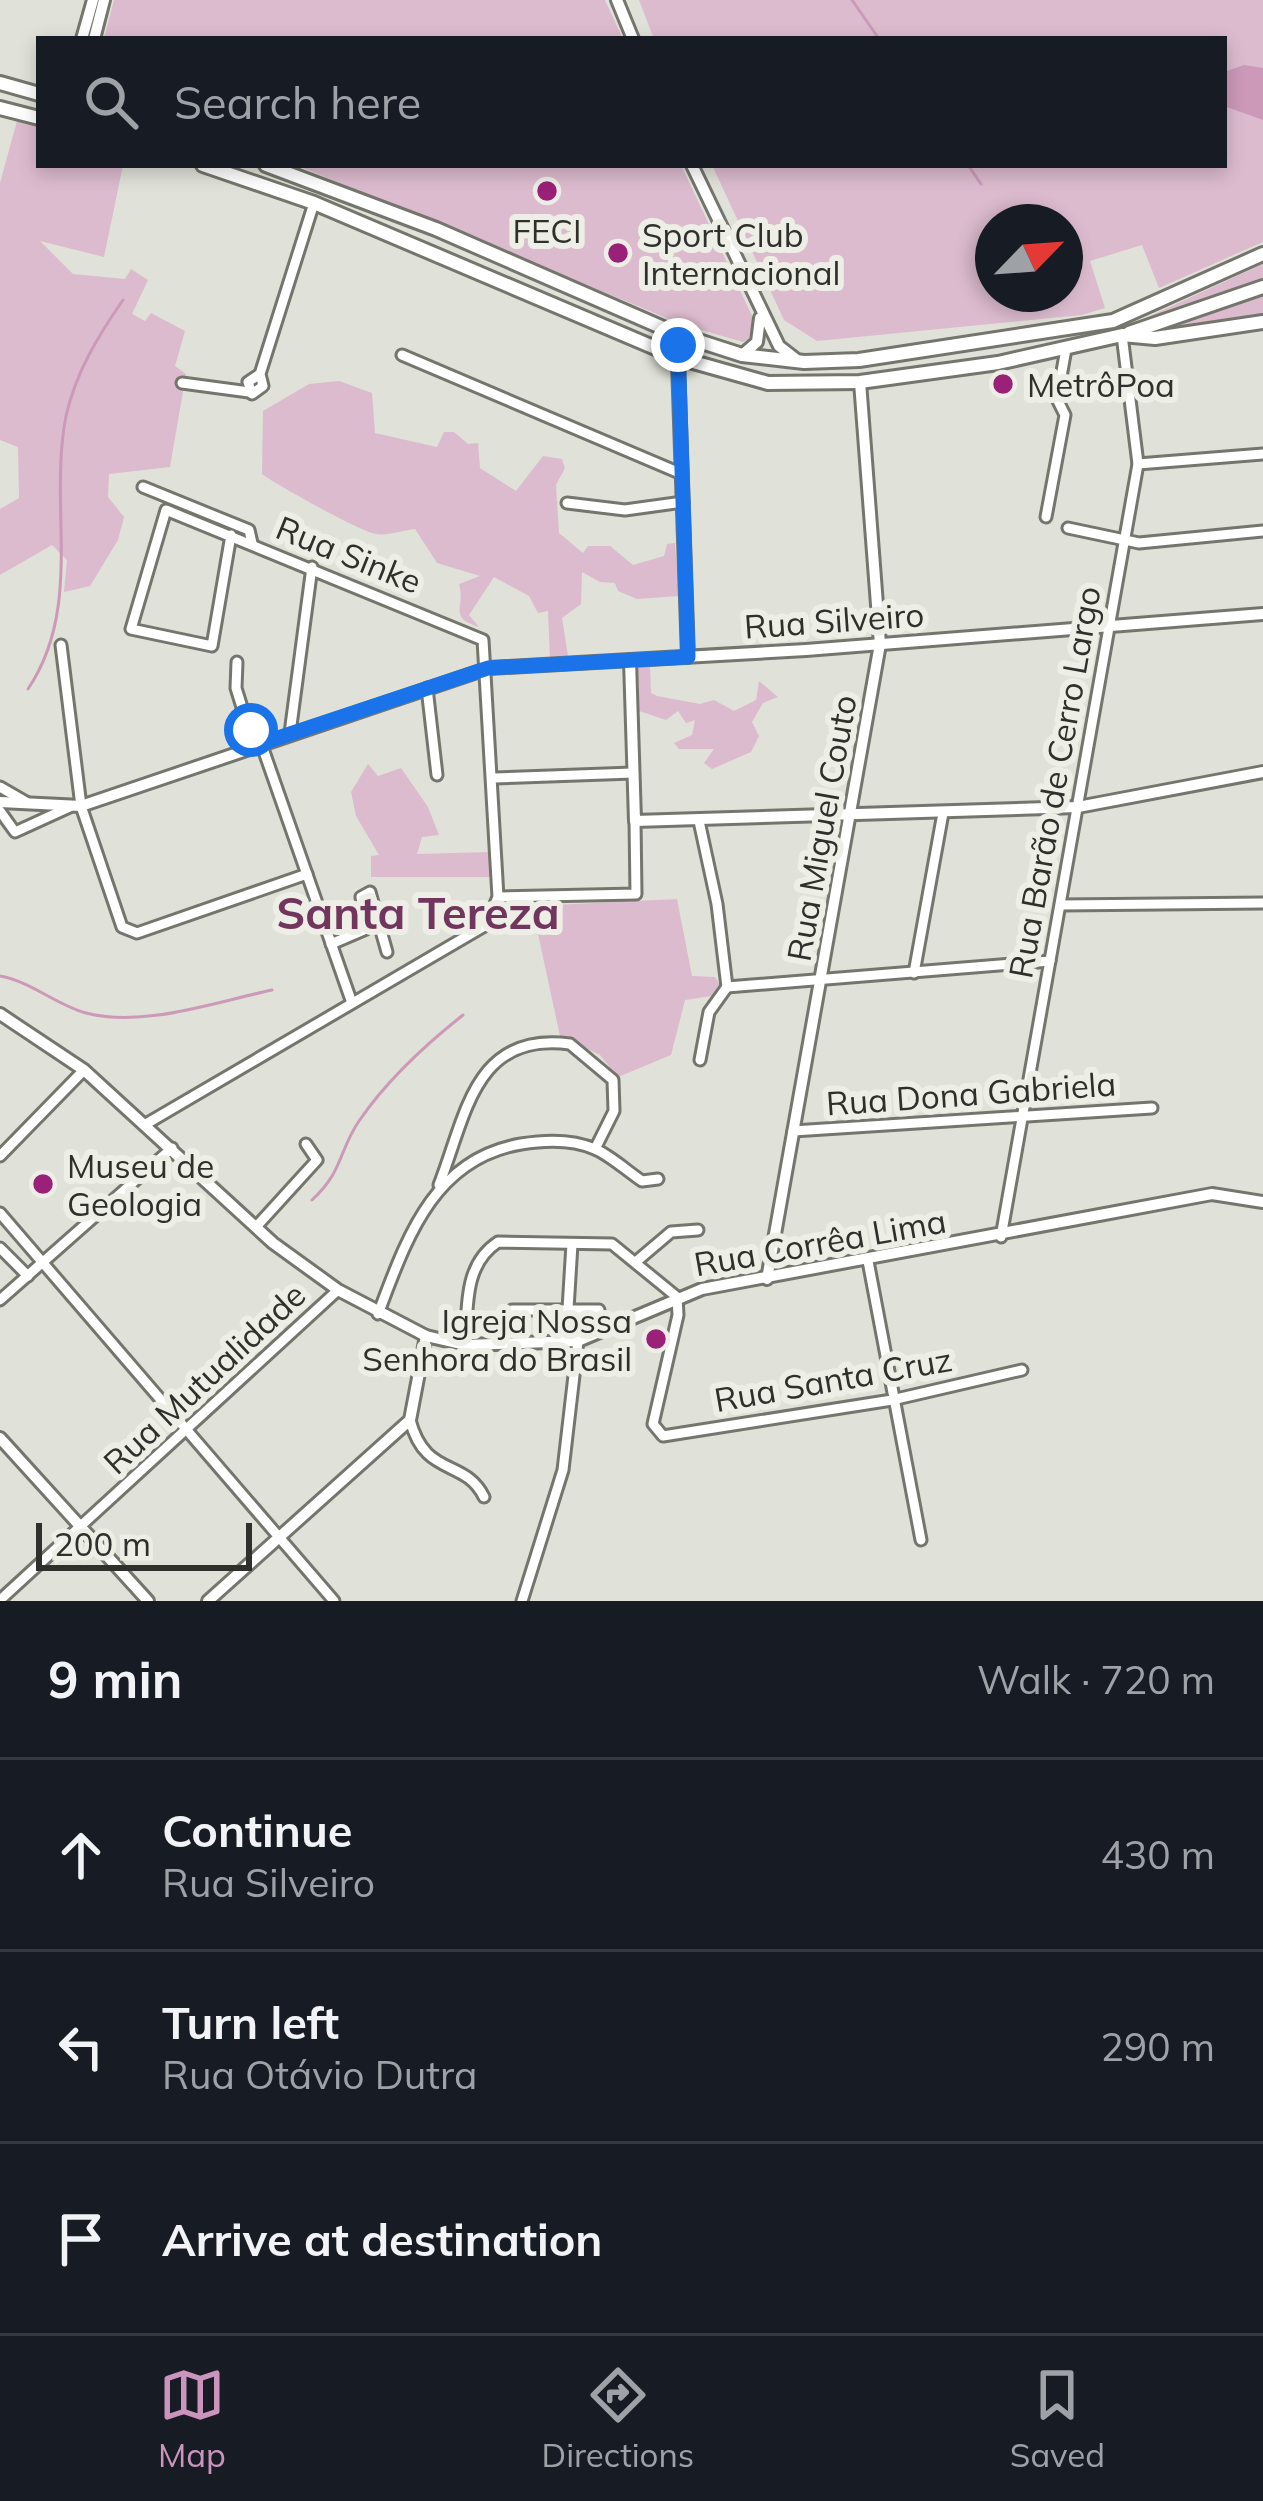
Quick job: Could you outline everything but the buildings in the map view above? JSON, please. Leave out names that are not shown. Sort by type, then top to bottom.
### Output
[{"type":"main road","points":[[0,83],[36,93]]},
{"type":"main road","points":[[0,108],[36,117]]},
{"type":"main road","points":[[211,168],[314,203],[679,358],[768,382],[860,382],[1066,349],[1263,287]]},
{"type":"main road","points":[[274,168],[436,230],[676,334],[742,355],[804,362],[859,360],[1113,321],[1263,254]]},
{"type":"main road","points":[[1122,335],[1155,338],[1263,322]]},
{"type":"street","points":[[83,36],[93,0]]},
{"type":"street","points":[[95,36],[104,0]]},
{"type":"street","points":[[616,0],[631,36]]},
{"type":"street","points":[[693,168],[759,308],[785,353],[804,362]]},
{"type":"street","points":[[182,383],[261,391],[260,374],[314,203]]},
{"type":"street","points":[[742,355],[762,330],[759,308]]},
{"type":"street","points":[[676,334],[688,657]]},
{"type":"street","name":"Rua Barão de Cerro Largo","points":[[1001,1237],[1138,464],[1122,335]]},
{"type":"street","points":[[1046,517],[1064,415],[1057,399],[1066,349]]},
{"type":"street","points":[[402,355],[682,474]]},
{"type":"street","name":"Rua Miguel Couto","points":[[767,1279],[880,644],[860,382]]},
{"type":"street","points":[[1138,464],[1263,454]]},
{"type":"street","points":[[143,487],[249,530],[252,543]]},
{"type":"street","points":[[567,503],[625,510],[683,502]]},
{"type":"street","name":"Rua Sinke","points":[[231,535],[212,646],[131,629],[166,510],[252,543],[313,567],[478,636],[486,646],[488,668]]},
{"type":"street","points":[[1068,528],[1125,540],[1263,531]]},
{"type":"street","points":[[290,733],[313,567]]},
{"type":"street","name":"Rua Silveiro","points":[[0,806],[26,802],[76,806],[488,668],[1263,614]]},
{"type":"street","points":[[62,645],[76,806],[122,927],[129,933],[307,874]]},
{"type":"street","points":[[498,898],[636,894],[630,660]]},
{"type":"street","points":[[237,662],[236,688],[352,1003]]},
{"type":"street","points":[[486,925],[498,898],[488,668]]},
{"type":"street","points":[[427,688],[436,775]]},
{"type":"street","points":[[635,821],[1078,807],[1263,772]]},
{"type":"street","points":[[494,778],[633,773]]},
{"type":"street","points":[[0,787],[26,802]]},
{"type":"street","points":[[0,806],[15,832],[76,806]]},
{"type":"street","points":[[914,973],[943,813]]},
{"type":"street","points":[[699,820],[718,904],[727,987],[709,1012],[700,1060]]},
{"type":"street","points":[[331,944],[366,929],[361,897],[370,892],[387,952]]},
{"type":"street","points":[[146,1124],[530,898]]},
{"type":"street","points":[[1061,904],[1263,903]]},
{"type":"street","points":[[727,987],[1050,961]]},
{"type":"street","name":"Rua Corrêa Lima","points":[[0,1013],[84,1070],[256,1227],[338,1290],[426,1336],[464,1345],[578,1341],[677,1297],[1212,1194],[1263,1202]]},
{"type":"street","points":[[378,1314],[408,1234],[438,1188],[472,1091],[494,1063],[524,1045],[570,1044],[614,1080],[614,1111],[595,1149]]},
{"type":"street","points":[[0,1156],[84,1070]]},
{"type":"street","name":"Rua Dona Gabriela","points":[[794,1131],[1152,1108]]},
{"type":"street","points":[[438,1188],[468,1163],[513,1145],[556,1140],[595,1149],[642,1181],[658,1179]]},
{"type":"street","points":[[256,1227],[317,1160],[306,1144]]},
{"type":"street","points":[[0,1300],[172,1148]]},
{"type":"street","points":[[0,1214],[334,1601]]},
{"type":"street","points":[[638,1260],[670,1232],[698,1230]]},
{"type":"street","points":[[464,1345],[471,1276],[485,1251],[498,1242],[612,1244],[638,1260],[677,1297]]},
{"type":"street","points":[[568,1309],[572,1244]]},
{"type":"street","points":[[0,1248],[28,1276]]},
{"type":"street","points":[[868,1262],[921,1540]]},
{"type":"street","name":"Rua Mutualidade","points":[[0,1600],[338,1290]]},
{"type":"street","name":"Rua Santa Cruz","points":[[677,1297],[655,1431],[663,1436],[892,1400],[1022,1370]]},
{"type":"street","points":[[512,1310],[598,1310]]},
{"type":"street","points":[[208,1601],[410,1420],[426,1336]]},
{"type":"street","points":[[521,1601],[563,1470],[578,1341]]},
{"type":"street","points":[[410,1420],[434,1462],[470,1478],[484,1497]]},
{"type":"street","points":[[0,1438],[148,1601]]},
{"type":"shaded area","points":[[114,0],[605,0],[622,36],[105,36]]},
{"type":"shaded area","points":[[639,0],[1263,0],[1263,242],[1159,288],[1142,245],[1090,261],[1105,308],[1082,315],[817,341],[784,320],[713,168],[1227,168],[1227,36],[653,36]]},
{"type":"shaded area","points":[[1244,65],[1263,68],[1263,120],[1227,107],[1227,71]]},
{"type":"shaded area","points":[[17,121],[36,125],[36,168],[122,168],[104,257],[40,241],[73,274],[125,279],[131,269],[148,280],[132,314],[145,321],[151,313],[185,331],[175,366],[186,374],[170,467],[109,474],[108,497],[124,517],[118,540],[90,586],[64,592],[67,560],[52,545],[0,575],[0,509],[19,498],[18,447],[0,440],[0,183]]},
{"type":"shaded area","name":"Sport Club Internacional","points":[[303,168],[682,168],[754,320],[752,337],[743,342],[681,324]]},
{"type":"shaded area","points":[[1263,264],[1263,317],[1154,333],[1148,317]]},
{"type":"shaded area","points":[[339,381],[372,393],[375,433],[437,447],[444,432],[454,432],[468,444],[478,443],[480,468],[516,491],[543,456],[562,459],[565,468],[556,485],[559,533],[583,553],[588,546],[610,546],[633,565],[664,556],[667,544],[675,543],[679,596],[637,599],[618,591],[615,583],[600,582],[582,572],[581,604],[562,618],[568,656],[550,659],[548,611],[538,613],[529,596],[494,577],[469,615],[479,627],[469,623],[460,615],[459,584],[480,576],[437,563],[415,529],[385,534],[367,531],[262,474],[263,411],[309,384]]},
{"type":"shaded area","points":[[650,666],[651,693],[657,696],[700,704],[714,700],[734,711],[756,700],[759,681],[778,697],[763,703],[752,722],[759,736],[751,752],[712,769],[704,763],[714,749],[679,749],[674,743],[692,735],[695,720],[686,723],[678,711],[666,720],[639,711],[638,668]]},
{"type":"shaded area","points":[[368,764],[378,776],[401,768],[428,807],[439,835],[422,837],[417,854],[491,852],[491,877],[371,877],[371,856],[379,855],[356,816],[351,792]]},
{"type":"shaded area","points":[[677,899],[692,976],[715,977],[722,989],[718,995],[685,1000],[671,1055],[618,1077],[600,1055],[560,1036],[532,906]]},
{"type":"waterway","points":[[852,0],[877,36]]},
{"type":"waterway","points":[[970,168],[981,184]]},
{"type":"waterway","points":[[28,689],[45,657],[60,590],[61,450],[66,416],[89,355],[123,300]]},
{"type":"waterway","points":[[0,976],[75,1009],[108,1017],[179,1012],[272,990]]},
{"type":"waterway","points":[[312,1200],[330,1179],[352,1132],[382,1091],[463,1015]]},
{"type":"place","name":"FECI","points":[[547,191]]},
{"type":"place","name":"Sport Club Internacional","points":[[618,253]]},
{"type":"place","name":"MetrôPoa","points":[[1003,384]]},
{"type":"place","name":"Museu de Geologia","points":[[43,1184]]},
{"type":"place","name":"Igreja Nossa Senhora do Brasil","points":[[656,1339]]},
{"type":"district","name":"Santa Tereza","points":[[418,912]]},
{"type":"route","points":[[251,730],[254,746],[488,668],[688,657],[678,345]]}]
